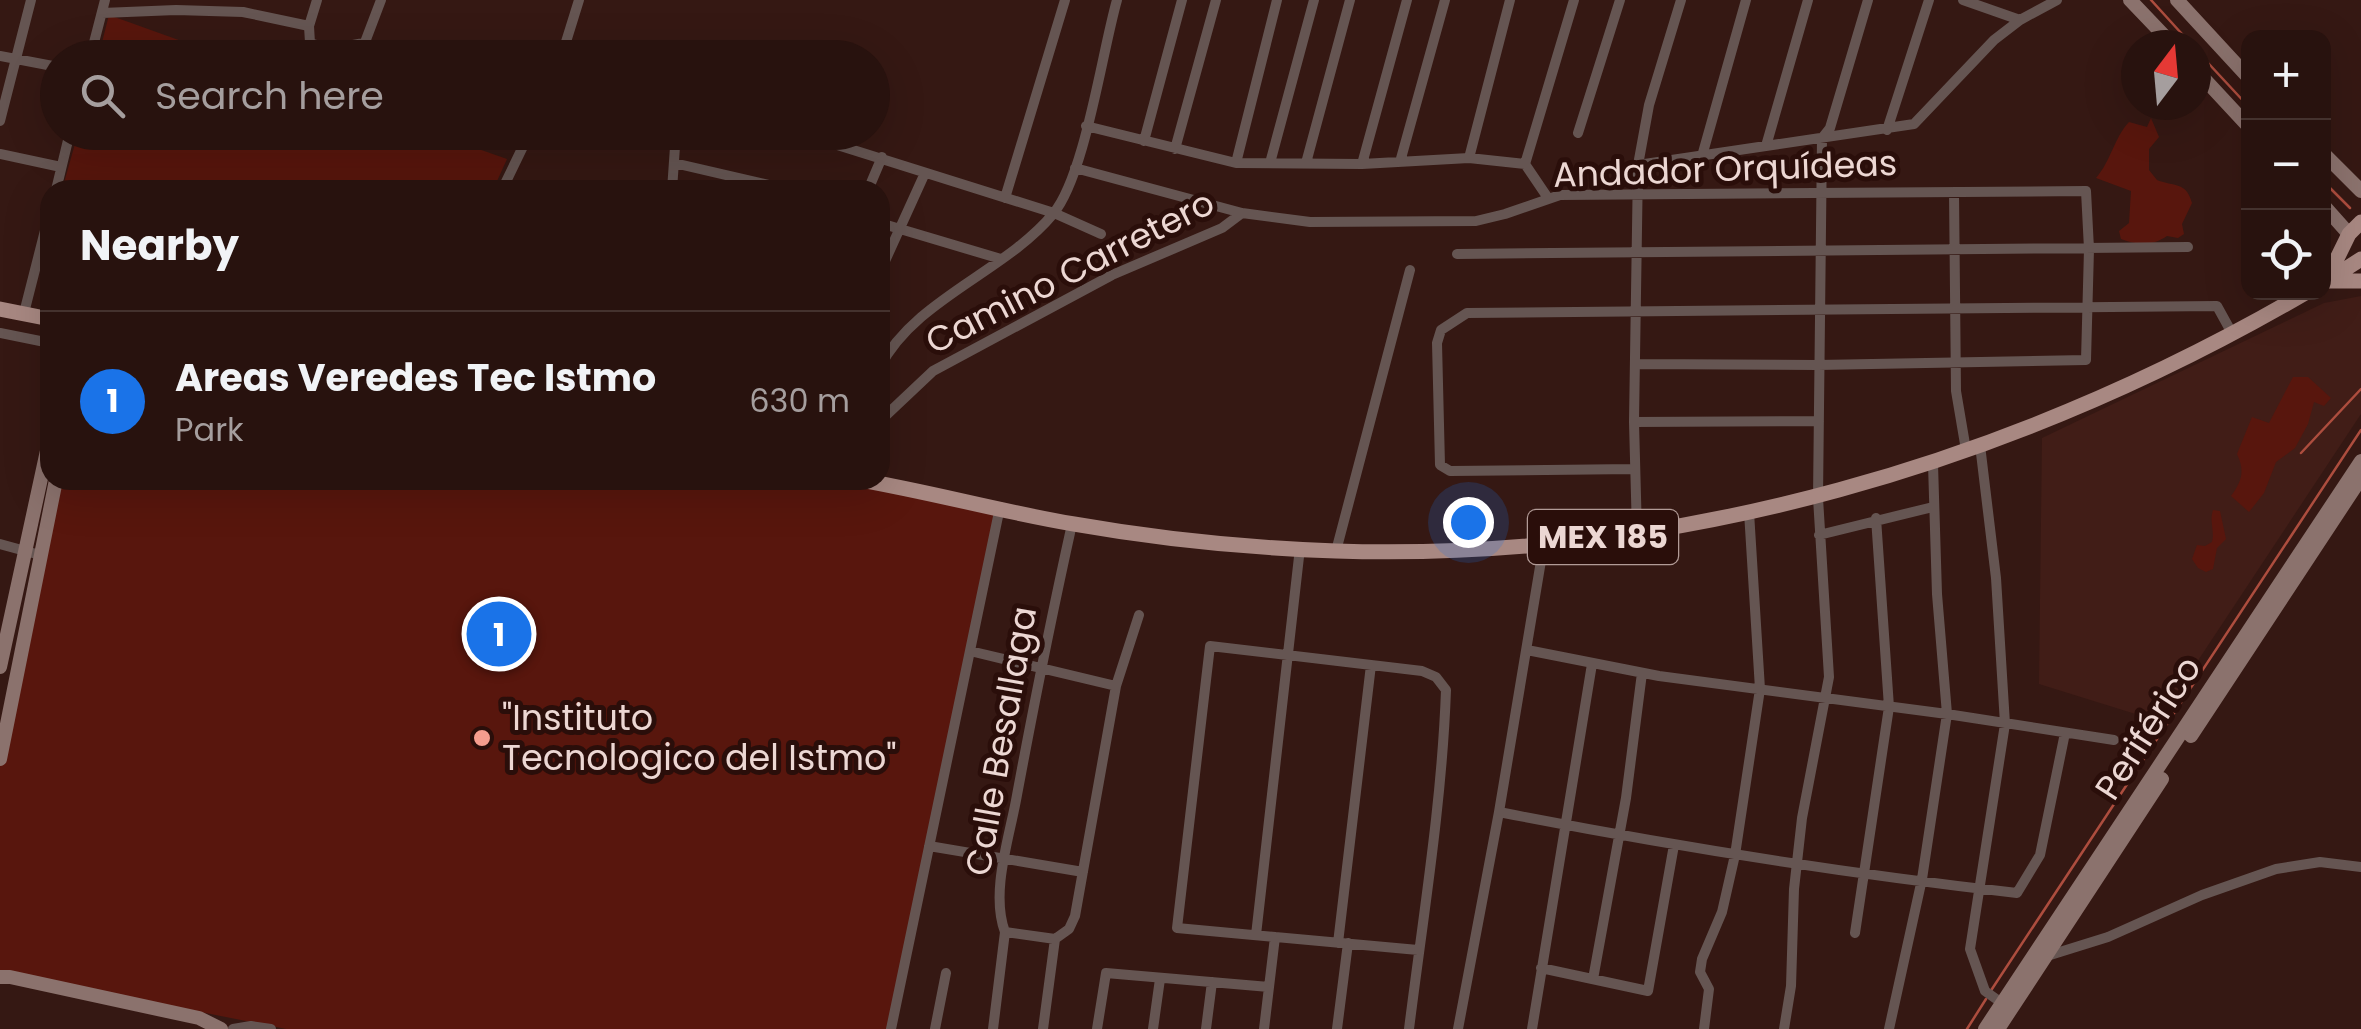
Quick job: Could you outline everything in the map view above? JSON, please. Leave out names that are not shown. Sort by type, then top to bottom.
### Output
[{"type":"main road","points":[[2130,0],[2159,30]]},
{"type":"main road","points":[[2177,0],[2241,69]]},
{"type":"main road","points":[[2211,86],[2242,120]]},
{"type":"main road","points":[[2331,161],[2361,191]]},
{"type":"main road","points":[[2330,210],[2355,228],[2331,271]]},
{"type":"main road","points":[[2331,278],[2361,258]]},
{"type":"main road","points":[[2331,282],[2361,280]]},
{"type":"main road","name":"MEX 185","points":[[890,486],[1072,524],[1336,551],[1448,550],[1637,533],[1818,498],[1932,464],[2149,377],[2233,336],[2294,300]]},
{"type":"main road","points":[[0,309],[40,317]]},
{"type":"main road","name":"Periférico","points":[[2249,639],[2361,460]]},
{"type":"main road","name":"Periférico","points":[[1985,1029],[1998,1000],[2361,478]]},
{"type":"main road","points":[[0,667],[40,481]]},
{"type":"main road","points":[[0,758],[3,726],[54,490]]},
{"type":"main road","name":"Periférico","points":[[1998,1029],[1998,1000],[2046,956],[2238,654]]},
{"type":"main road","points":[[3,976],[200,1018],[221,1029]]},
{"type":"street","points":[[0,121],[31,0]]},
{"type":"street","points":[[95,40],[105,0]]},
{"type":"street","points":[[243,12],[246,0]]},
{"type":"street","points":[[310,40],[317,0]]},
{"type":"street","points":[[365,40],[380,0]]},
{"type":"street","points":[[566,40],[578,0]]},
{"type":"street","points":[[1006,198],[1064,0]]},
{"type":"street","points":[[890,346],[1054,213],[1075,168],[1117,0]]},
{"type":"street","points":[[1144,141],[1182,0]]},
{"type":"street","points":[[1174,149],[1216,0]]},
{"type":"street","points":[[1236,162],[1277,0]]},
{"type":"street","points":[[1270,163],[1314,0]]},
{"type":"street","points":[[1306,163],[1350,0]]},
{"type":"street","points":[[1362,164],[1407,0]]},
{"type":"street","points":[[1400,162],[1445,0]]},
{"type":"street","points":[[1469,158],[1510,0]]},
{"type":"street","points":[[1525,164],[1574,0]]},
{"type":"street","points":[[1578,132],[1620,0]]},
{"type":"street","points":[[1637,533],[1634,422],[1638,165],[1649,105],[1681,0]]},
{"type":"street","points":[[1702,156],[1746,0]]},
{"type":"street","points":[[1766,146],[1808,0]]},
{"type":"street","points":[[1784,1029],[1791,986],[1802,818],[1830,677],[1818,498],[1822,138],[1830,128],[1868,0]]},
{"type":"street","points":[[1887,130],[1929,0]]},
{"type":"street","points":[[1963,0],[1986,3],[2020,20]]},
{"type":"street","points":[[1638,165],[1914,124],[1994,40],[2046,3],[2058,0]]},
{"type":"street","points":[[102,13],[177,5],[243,12],[310,26]]},
{"type":"street","points":[[0,56],[40,64]]},
{"type":"street","points":[[1086,126],[1236,162],[1362,164],[1469,158],[1525,164],[1548,198]]},
{"type":"street","points":[[58,180],[65,150]]},
{"type":"street","points":[[507,180],[521,150]]},
{"type":"street","points":[[673,180],[675,150]]},
{"type":"street","points":[[856,150],[1054,213],[1101,234]]},
{"type":"street","points":[[0,154],[61,167]]},
{"type":"street","points":[[872,180],[882,158]]},
{"type":"street","points":[[674,163],[748,180]]},
{"type":"street","name":"Andador Orquídeas","points":[[1075,168],[1242,213],[1310,222],[1476,220],[1560,194],[2086,191],[2089,250]]},
{"type":"street","points":[[890,248],[925,173]]},
{"type":"street","points":[[1954,192],[1956,391],[1973,447],[1996,578],[2005,724],[1970,949],[1998,1000]]},
{"type":"street","name":"Camino Carretero","points":[[890,412],[933,371],[1112,276],[1222,228],[1242,213]]},
{"type":"street","points":[[890,226],[1001,259]]},
{"type":"street","points":[[1457,254],[2188,247]]},
{"type":"street","points":[[1636,364],[2086,360],[2089,250]]},
{"type":"street","points":[[24,314],[40,251]]},
{"type":"street","points":[[1336,551],[1410,270]]},
{"type":"street","points":[[1634,469],[1450,470],[1440,465],[1437,344],[1441,330],[1466,313],[2217,306],[2233,336]]},
{"type":"street","points":[[0,333],[40,340]]},
{"type":"street","points":[[1634,422],[1819,421]]},
{"type":"street","points":[[1889,1029],[1922,879],[1947,714],[1932,464]]},
{"type":"street","points":[[891,1029],[1000,507]]},
{"type":"street","points":[[1819,535],[1933,507]]},
{"type":"street","points":[[1704,1029],[1709,989],[1700,972],[1722,912],[1735,855],[1760,689],[1750,512]]},
{"type":"street","points":[[1855,933],[1889,707],[1876,518]]},
{"type":"street","name":"Calle Besallaga","points":[[993,1029],[1005,932],[1000,897],[1040,667],[1072,524]]},
{"type":"street","points":[[1458,1029],[1544,543]]},
{"type":"street","points":[[0,544],[40,556]]},
{"type":"street","points":[[1256,935],[1300,548]]},
{"type":"street","points":[[1043,1029],[1056,939],[1075,916],[1116,686],[1140,614]]},
{"type":"street","points":[[1409,1029],[1445,730],[1446,690],[1436,677],[1422,670],[1210,646],[1177,928],[1418,950]]},
{"type":"street","points":[[1527,650],[1642,673],[2114,740]]},
{"type":"street","points":[[970,651],[1116,686]]},
{"type":"street","points":[[1532,1029],[1592,664]]},
{"type":"street","points":[[1337,1029],[1372,665]]},
{"type":"street","points":[[1593,979],[1642,673]]},
{"type":"street","points":[[1499,812],[1735,855],[2017,893],[2040,855],[2065,733]]},
{"type":"street","points":[[1541,968],[1648,991],[1674,845]]},
{"type":"street","points":[[929,846],[1083,872]]},
{"type":"street","points":[[2046,956],[2108,937],[2202,894],[2276,869],[2320,862],[2361,867]]},
{"type":"street","points":[[1005,932],[1056,939]]},
{"type":"street","points":[[1264,1029],[1275,937]]},
{"type":"street","points":[[935,1029],[946,973]]},
{"type":"street","points":[[1097,1029],[1106,973],[1269,987]]},
{"type":"street","points":[[1153,1029],[1160,979]]},
{"type":"street","points":[[1206,1029],[1212,982]]},
{"type":"street","points":[[233,1029],[271,1029]]},
{"type":"shaded area","points":[[109,15],[179,40],[103,40]]},
{"type":"shaded area","points":[[2152,120],[2159,137],[2149,149],[2149,170],[2157,180],[2183,188],[2192,203],[2182,224],[2184,234],[2138,244],[2121,239],[2119,231],[2129,223],[2131,191],[2096,178],[2129,122],[2147,127]]},
{"type":"shaded area","points":[[73,150],[481,150],[507,159],[498,180],[65,180]]},
{"type":"shaded area","points":[[2361,296],[2361,414],[2158,721],[2039,684],[2042,438],[2324,303]]},
{"type":"shaded area","points":[[2293,377],[2308,377],[2331,398],[2324,406],[2314,402],[2295,448],[2276,462],[2264,493],[2249,512],[2231,496],[2241,476],[2237,454],[2252,417],[2269,423]]},
{"type":"shaded area","name":"\"Instituto Tecnologico del Istmo\"","points":[[890,485],[1000,507],[888,1029],[286,1029],[0,972],[0,761],[54,490],[890,490]]},
{"type":"shaded area","points":[[2213,510],[2220,511],[2226,539],[2217,548],[2213,569],[2206,572],[2192,559],[2197,545],[2212,542]]},
{"type":"waterway","points":[[2151,0],[2178,30]]},
{"type":"waterway","points":[[2211,66],[2241,98]]},
{"type":"waterway","points":[[2331,189],[2350,208]]},
{"type":"waterway","points":[[2301,453],[2361,389]]},
{"type":"waterway","points":[[1990,992],[2361,430]]},
{"type":"waterway","points":[[1967,1029],[1986,999]]},
{"type":"place","name":"Areas Veredes Tec Istmo","points":[[499,634]]},
{"type":"place","name":"\"Instituto Tecnologico del Istmo\"","points":[[482,738]]}]
